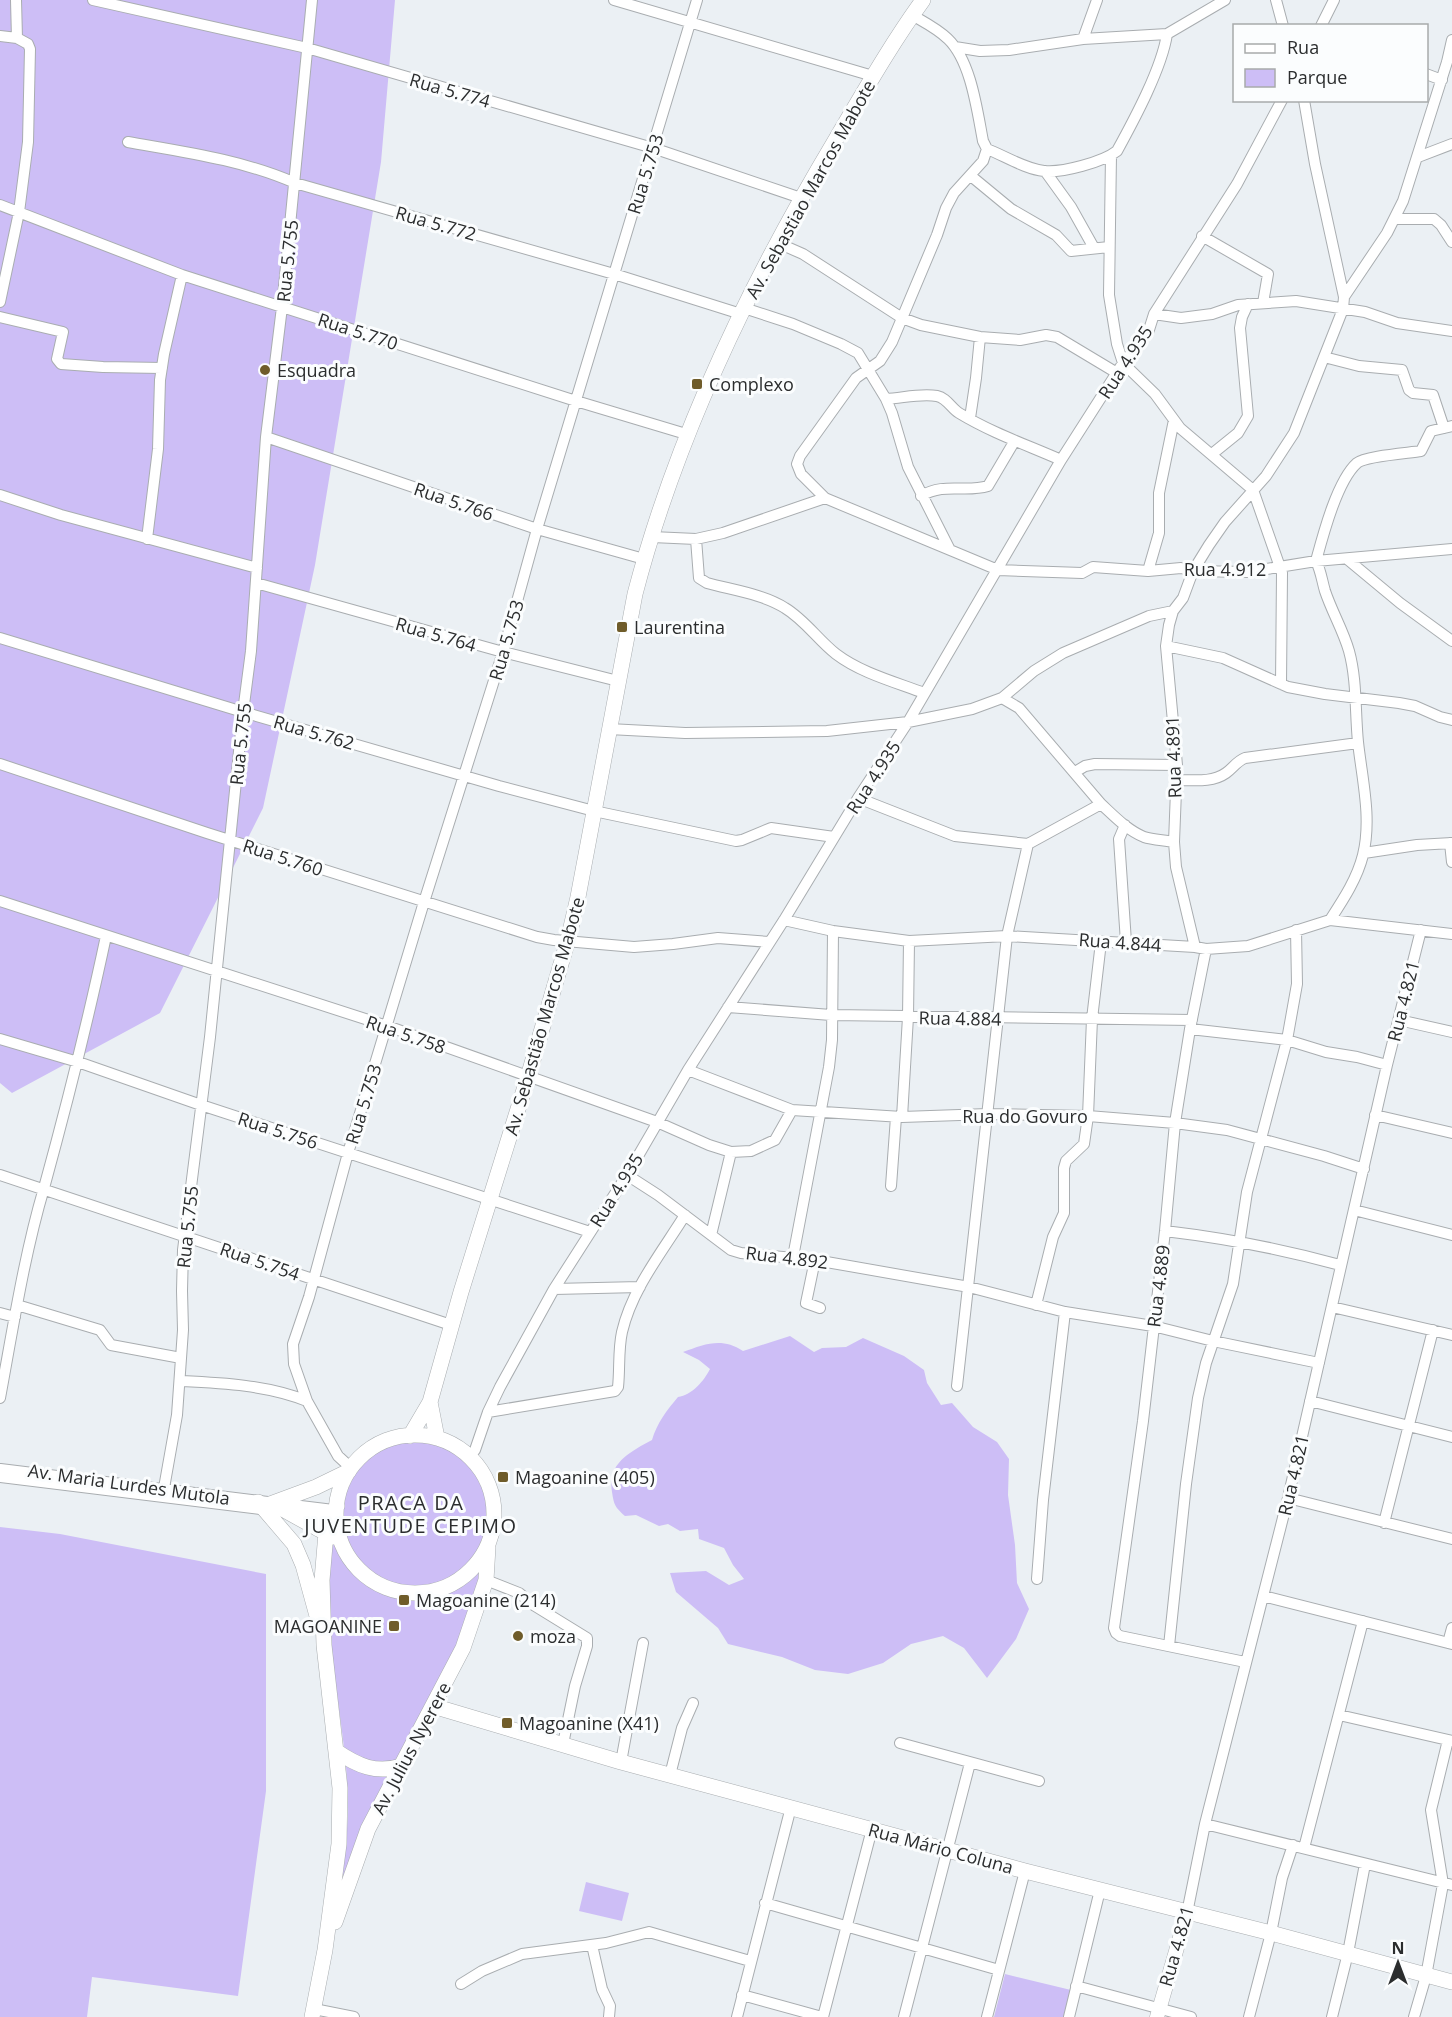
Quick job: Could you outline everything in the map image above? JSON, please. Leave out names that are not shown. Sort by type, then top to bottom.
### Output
[{"type":"main road","name":"Av. Sebastiao Marcos Mabote","points":[[629,624],[644,559],[686,434],[743,311],[801,198],[873,76],[923,0]]},
{"type":"main road","name":"Av. Sebastião Marcos Mabote","points":[[410,1436],[430,1402],[451,1325],[568,940],[629,624]]},
{"type":"main road","name":"Av. Sebastião Marcos Mabote","points":[[430,1402],[437,1438]]},
{"type":"main road","points":[[410,1436],[437,1438],[452,1444],[469,1456],[482,1472],[491,1491],[494,1511],[490,1538],[481,1558],[471,1570],[455,1582],[437,1590],[417,1593],[397,1591],[379,1584],[362,1573],[349,1558],[341,1542],[335,1510],[343,1482],[350,1469],[363,1455],[393,1438],[410,1436]]},
{"type":"main road","name":"Av. Maria Lurdes Mutola","points":[[0,1467],[264,1503]]},
{"type":"main road","points":[[264,1503],[316,1487],[350,1469]]},
{"type":"main road","points":[[0,1473],[335,1510]]},
{"type":"main road","points":[[264,1503],[341,1542]]},
{"type":"main road","points":[[264,1503],[302,1561],[325,1652]]},
{"type":"main road","name":"Av. Julius Nyerere","points":[[313,2013],[325,1950],[339,1844],[340,1788],[325,1652],[322,1580],[326,1533],[335,1510]]},
{"type":"main road","name":"Av. Julius Nyerere","points":[[325,1950],[369,1828],[437,1707],[463,1648],[486,1580],[490,1538]]},
{"type":"main road","name":"Rua Mário Coluna","points":[[437,1707],[621,1762],[1025,1871],[1348,1953],[1452,1982]]},
{"type":"main road","points":[[336,1751],[363,1767],[390,1770],[402,1766]]},
{"type":"street","points":[[16,0],[17,38]]},
{"type":"street","name":"Rua 5.774","points":[[94,0],[307,48],[653,148],[801,198]]},
{"type":"street","name":"Rua 5.755","points":[[164,1488],[177,1415],[182,1358],[182,1270],[185,1236],[210,1037],[251,651],[266,437],[282,307],[312,0]]},
{"type":"street","points":[[614,0],[873,76]]},
{"type":"street","name":"Rua 5.753","points":[[350,1469],[338,1456],[308,1401],[297,1374],[293,1344],[348,1153],[503,652],[537,529],[697,0]]},
{"type":"street","points":[[1083,39],[1097,0]]},
{"type":"street","points":[[1198,0],[1209,9]]},
{"type":"street","points":[[955,47],[980,51],[1009,50],[1083,39],[1167,34],[1225,0]]},
{"type":"street","points":[[1276,0],[1282,24]]},
{"type":"street","points":[[1322,24],[1334,0]]},
{"type":"street","points":[[912,15],[942,34],[955,47],[972,86],[983,141],[987,149],[1045,171],[1088,164],[1117,151],[1158,66],[1167,34]]},
{"type":"street","points":[[0,36],[17,38],[28,44],[30,49],[28,142],[19,212],[0,302]]},
{"type":"street","points":[[1344,297],[1395,219],[1403,201],[1442,80],[1452,40]]},
{"type":"street","points":[[1428,75],[1442,80]]},
{"type":"street","name":"Rua 4.935","points":[[469,1456],[474,1450],[488,1412],[554,1289],[627,1175],[688,1070],[784,920],[858,798],[909,722],[1061,460],[1117,373],[1148,333],[1154,314],[1237,184],[1281,102]]},
{"type":"street","points":[[1304,102],[1307,125],[1344,297]]},
{"type":"street","name":"Rua 5.772","points":[[128,142],[192,154],[275,174],[295,183],[793,324],[842,344],[858,353],[886,399],[908,467],[950,550]]},
{"type":"street","points":[[1418,157],[1452,144]]},
{"type":"street","points":[[987,149],[983,161],[954,193],[946,208],[892,342],[880,361],[851,384],[798,461],[798,468],[825,498],[998,570]]},
{"type":"street","points":[[1111,155],[1108,278],[1110,311],[1117,344],[1124,363],[1155,394],[1180,428],[1253,490],[1282,573],[1281,684]]},
{"type":"street","points":[[1045,171],[1071,207],[1094,248]]},
{"type":"street","points":[[970,176],[1011,209],[1056,235],[1071,251],[1109,247]]},
{"type":"street","name":"Rua 5.770","points":[[0,205],[182,275],[686,434]]},
{"type":"street","points":[[1395,219],[1434,219],[1438,221],[1452,242]]},
{"type":"street","points":[[1202,236],[1268,274],[1263,303]]},
{"type":"street","points":[[778,243],[803,254],[902,318],[921,325],[980,337],[1020,340],[1046,335],[1057,337],[1117,373]]},
{"type":"street","points":[[147,539],[158,449],[162,368],[182,275]]},
{"type":"street","name":"Rua 4.891","points":[[1200,948],[1176,867],[1174,842],[1177,765],[1166,646],[1173,611],[1183,598],[1193,571],[1225,522],[1266,476],[1294,433],[1343,309],[1344,297]]},
{"type":"street","points":[[1154,314],[1181,318],[1195,317],[1248,304],[1296,302],[1365,312],[1397,323],[1452,331]]},
{"type":"street","points":[[1212,454],[1238,433],[1248,416],[1240,328],[1248,304]]},
{"type":"street","points":[[0,317],[63,333],[57,359],[61,364],[162,368]]},
{"type":"street","points":[[970,418],[980,337]]},
{"type":"street","points":[[1324,357],[1359,366],[1402,370],[1409,390],[1413,393],[1433,395],[1448,427],[1431,431],[1421,451],[1366,459],[1358,463],[1341,487],[1327,522],[1316,561],[1325,591],[1343,632],[1352,664],[1358,743],[1365,789],[1364,853],[1358,872],[1330,920]]},
{"type":"street","points":[[886,399],[917,396],[939,397],[959,413],[1014,442],[1028,444],[1061,460]]},
{"type":"street","points":[[1148,571],[1159,533],[1159,493],[1174,420]]},
{"type":"street","name":"Rua 5.766","points":[[266,437],[537,529],[644,559]]},
{"type":"street","points":[[921,496],[929,491],[946,487],[986,487],[1014,442]]},
{"type":"street","points":[[0,495],[61,515],[257,568]]},
{"type":"street","points":[[652,537],[696,539],[723,533],[825,498]]},
{"type":"street","points":[[696,539],[697,574],[707,583],[772,601],[785,607],[838,655],[889,680],[924,693]]},
{"type":"street","name":"Rua 4.912","points":[[998,570],[1082,573],[1093,567],[1148,571],[1181,568],[1193,571],[1248,572],[1316,561],[1452,549]]},
{"type":"street","points":[[1347,559],[1400,603],[1452,641]]},
{"type":"street","name":"Rua 5.764","points":[[256,583],[503,652],[618,681]]},
{"type":"street","points":[[609,729],[685,733],[827,731],[909,722],[972,709],[1002,698],[1034,671],[1064,653],[1149,616],[1173,611]]},
{"type":"street","name":"Rua 5.762","points":[[0,638],[243,712],[594,811],[736,841],[771,828],[834,837]]},
{"type":"street","points":[[1166,646],[1223,658],[1281,684],[1325,694],[1415,706],[1452,720]]},
{"type":"street","points":[[1002,698],[1020,708],[1101,804],[1125,825],[1146,837],[1174,842]]},
{"type":"street","points":[[1177,780],[1212,779],[1228,772],[1239,760],[1245,758],[1358,743]]},
{"type":"street","name":"Rua 5.760","points":[[0,764],[230,840],[537,937],[634,947],[718,938],[769,942]]},
{"type":"street","points":[[1075,772],[1085,766],[1095,764],[1177,765]]},
{"type":"street","points":[[858,798],[955,836],[1028,844],[1101,804]]},
{"type":"street","points":[[1125,825],[1119,839],[1126,942]]},
{"type":"street","points":[[1364,853],[1417,845],[1451,843],[1452,862]]},
{"type":"street","points":[[957,1386],[1007,936],[1028,844]]},
{"type":"street","name":"Rua 5.758","points":[[0,901],[387,1026],[657,1122],[731,1152],[751,1151],[776,1140],[792,1110]]},
{"type":"street","name":"Rua 4.844","points":[[784,920],[833,931],[909,941],[1007,936],[1200,948],[1248,946],[1330,920],[1452,933]]},
{"type":"street","points":[[1245,1662],[1169,1646],[1186,1484],[1198,1398],[1213,1341],[1233,1284],[1247,1192],[1287,1040],[1297,984],[1296,930]]},
{"type":"street","name":"Rua 4.821","points":[[1158,2012],[1187,1913],[1205,1824],[1288,1498],[1340,1265],[1421,930]]},
{"type":"street","points":[[793,1257],[830,1058],[833,931]]},
{"type":"street","points":[[0,1398],[16,1311],[43,1189],[78,1062],[106,936]]},
{"type":"street","points":[[891,1186],[908,1017],[909,941]]},
{"type":"street","points":[[1036,1305],[1053,1237],[1064,1213],[1066,1161],[1084,1144],[1088,1116],[1092,1019],[1101,942]]},
{"type":"street","name":"Rua 4.889","points":[[1169,1646],[1120,1636],[1114,1631],[1114,1624],[1143,1421],[1175,1123],[1191,1024],[1200,948]]},
{"type":"street","name":"Rua 4.884","points":[[728,1007],[831,1016],[1092,1019],[1191,1024],[1287,1040],[1326,1052],[1387,1065]]},
{"type":"street","points":[[1399,1020],[1452,1032]]},
{"type":"street","name":"Rua 5.756","points":[[0,1039],[78,1062],[201,1105],[590,1232]]},
{"type":"street","name":"Rua do Govuro","points":[[688,1070],[792,1110],[899,1117],[988,1114],[1088,1116],[1175,1123],[1227,1130],[1364,1169]]},
{"type":"street","points":[[1376,1115],[1452,1133]]},
{"type":"street","points":[[711,1236],[731,1152]]},
{"type":"street","name":"Rua 5.754","points":[[0,1175],[451,1325]]},
{"type":"street","name":"Rua 4.892","points":[[627,1175],[731,1250],[741,1253],[816,1260],[969,1287],[1065,1312],[1153,1326],[1318,1363]]},
{"type":"street","points":[[1354,1210],[1452,1235]]},
{"type":"street","points":[[488,1412],[615,1391],[618,1387],[621,1335],[627,1312],[685,1215]]},
{"type":"street","points":[[1165,1231],[1286,1250],[1340,1265]]},
{"type":"street","points":[[816,1260],[806,1303],[820,1308]]},
{"type":"street","points":[[554,1289],[640,1287]]},
{"type":"street","points":[[1332,1307],[1452,1335]]},
{"type":"street","points":[[0,1313],[16,1311],[100,1330],[111,1345],[182,1358]]},
{"type":"street","points":[[1037,1579],[1042,1500],[1065,1312]]},
{"type":"street","points":[[1383,1523],[1433,1330]]},
{"type":"street","points":[[180,1381],[215,1382],[250,1387],[308,1401]]},
{"type":"street","points":[[1310,1401],[1452,1437]]},
{"type":"street","points":[[1288,1498],[1452,1539]]},
{"type":"street","points":[[486,1580],[519,1593],[587,1638],[563,1744]]},
{"type":"street","points":[[1263,1596],[1450,1644],[1452,1628]]},
{"type":"street","points":[[1304,1848],[1363,1621]]},
{"type":"street","points":[[621,1762],[643,1643]]},
{"type":"street","points":[[670,1775],[682,1728],[693,1703]]},
{"type":"street","points":[[1339,1715],[1450,1741],[1431,1810],[1448,1885],[1414,2017]]},
{"type":"street","points":[[900,1743],[1040,1781]]},
{"type":"street","points":[[904,2017],[970,1762]]},
{"type":"street","points":[[737,2017],[791,1807]]},
{"type":"street","points":[[1205,1824],[1448,1885]]},
{"type":"street","points":[[742,1995],[822,2017],[872,1829]]},
{"type":"street","points":[[1249,2017],[1271,1933],[1282,1878],[1293,1845]]},
{"type":"street","points":[[1332,2017],[1348,1953],[1365,1864]]},
{"type":"street","points":[[987,2017],[1025,1871]]},
{"type":"street","points":[[1069,2017],[1100,1890]]},
{"type":"street","points":[[765,1903],[999,1970]]},
{"type":"street","points":[[461,1984],[482,1971],[522,1954],[606,1944],[649,1932],[750,1961]]},
{"type":"street","points":[[592,1945],[602,1989],[610,2006],[609,2017]]},
{"type":"street","points":[[1076,1986],[1158,2012],[1191,2017]]},
{"type":"street","points":[[313,2013],[354,2017]]},
{"type":"green space","points":[[0,0],[395,0],[381,162],[315,565],[263,808],[160,1013],[12,1093],[0,1083]]},
{"type":"green space","points":[[790,1336],[814,1352],[822,1348],[846,1347],[863,1338],[904,1356],[924,1370],[927,1383],[941,1405],[952,1403],[973,1427],[997,1442],[1009,1459],[1008,1495],[1015,1545],[1017,1583],[1029,1609],[1016,1639],[987,1678],[964,1648],[943,1636],[911,1644],[883,1663],[848,1674],[815,1670],[782,1657],[728,1644],[718,1628],[676,1592],[670,1573],[706,1571],[729,1585],[744,1579],[724,1548],[699,1539],[698,1529],[680,1531],[668,1524],[659,1526],[636,1515],[625,1516],[616,1506],[611,1482],[617,1466],[628,1454],[652,1440],[666,1412],[678,1397],[697,1387],[710,1369],[683,1352],[713,1343],[728,1344],[743,1351]]},
{"type":"green space","points":[[410,1436],[437,1438],[452,1445],[469,1456],[482,1472],[491,1491],[494,1511],[487,1570],[481,1599],[423,1717],[325,1950],[342,1866],[348,1816],[345,1753],[329,1619],[330,1560],[337,1506],[347,1474],[358,1460],[378,1446]]},
{"type":"green space","points":[[0,1527],[60,1534],[266,1574],[266,1791],[238,1996],[92,1977],[87,2017],[0,2017]]},
{"type":"green space","points":[[586,1882],[629,1893],[622,1921],[579,1911]]},
{"type":"green space","points":[[1005,1974],[1071,1990],[1064,2017],[994,2017]]},
{"type":"place","name":"Esquadra","points":[[265,370]]},
{"type":"place","name":"Complexo","points":[[697,384]]},
{"type":"place","name":"Laurentina","points":[[622,627]]},
{"type":"place","name":"Magoanine (405)","points":[[503,1477]]},
{"type":"place","name":"Magoanine (214)","points":[[404,1600]]},
{"type":"place","name":"MAGOANINE","points":[[394,1626]]},
{"type":"place","name":"moza","points":[[518,1636]]},
{"type":"place","name":"Magoanine (X41)","points":[[507,1723]]},
{"type":"district","name":"PRACA DA JUVENTUDE CEPIMO","points":[[411,1514]]}]
